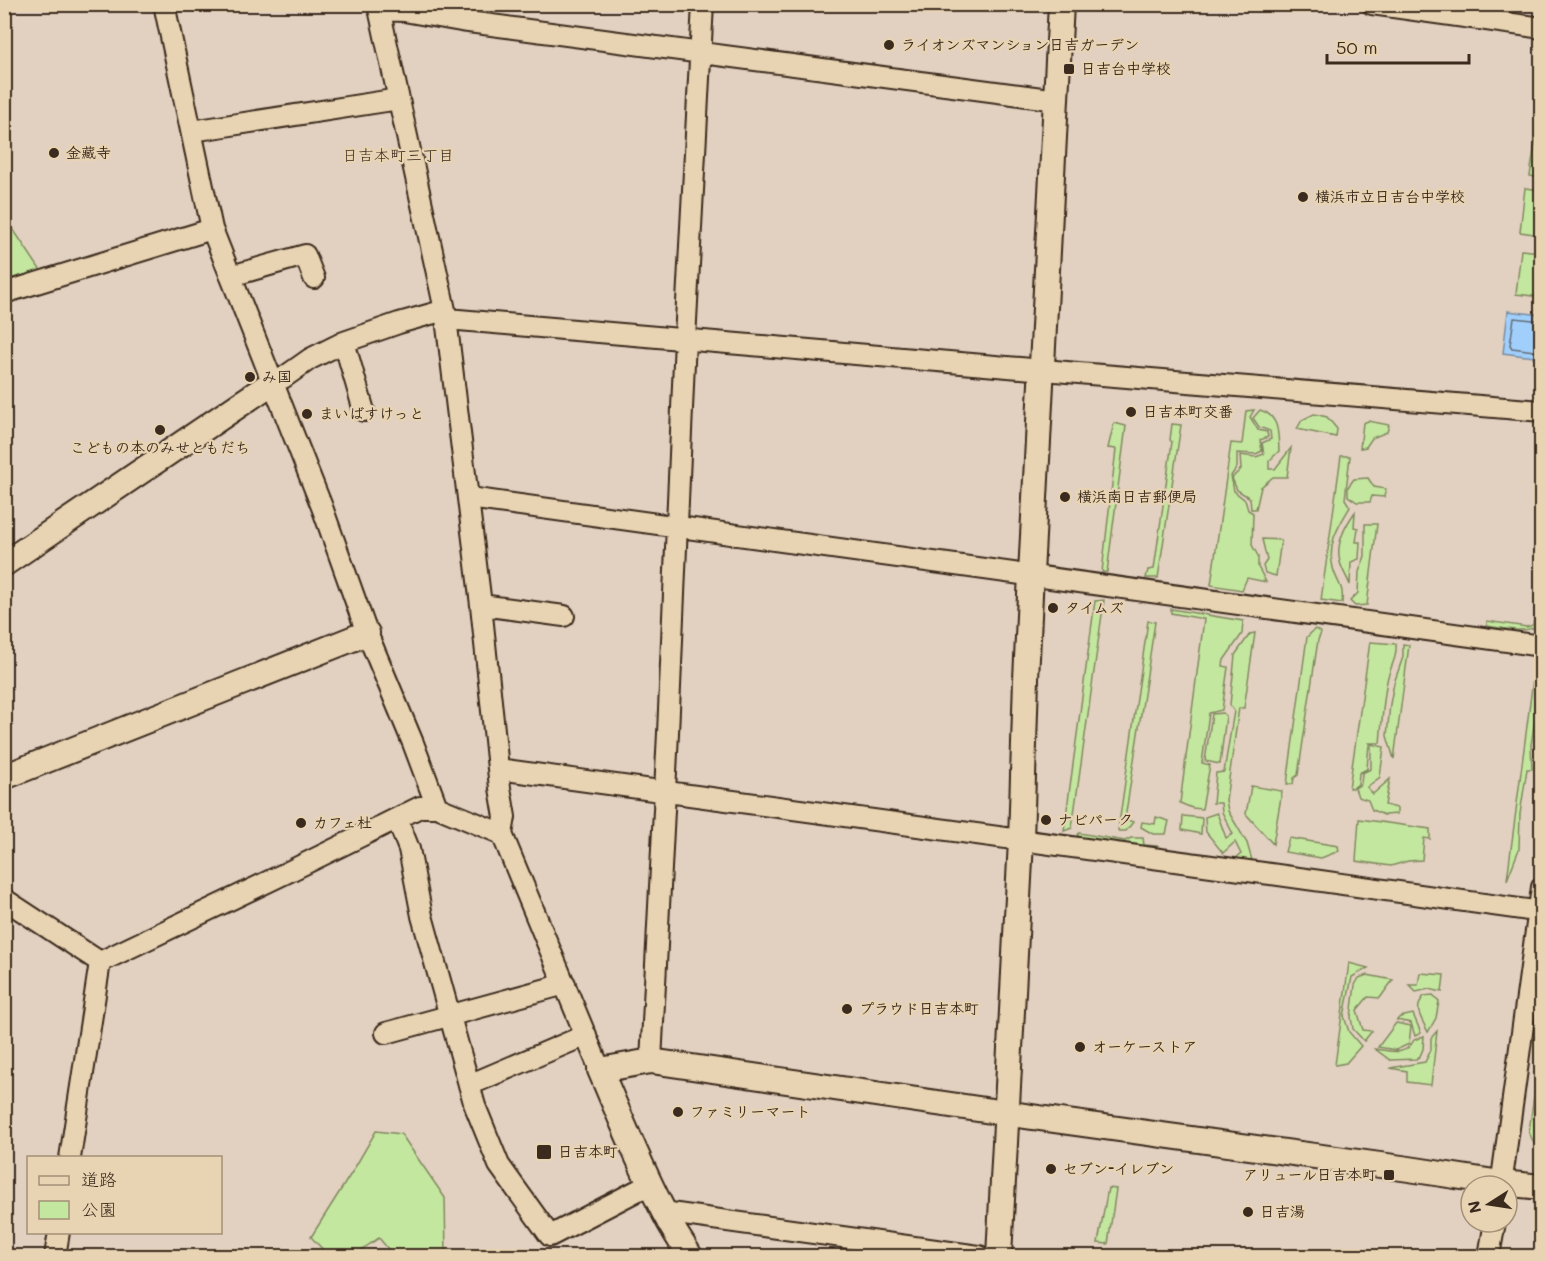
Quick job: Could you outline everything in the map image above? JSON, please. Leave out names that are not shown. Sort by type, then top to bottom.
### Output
[{"type":"street","points":[[164,4],[212,229],[322,507],[367,633],[437,807]]},
{"type":"street","points":[[651,1061],[703,4]]},
{"type":"street","points":[[999,1257],[1021,841],[1026,679],[1041,370],[1061,4]]},
{"type":"street","points":[[1372,4],[1542,28]]},
{"type":"street","points":[[690,1257],[663,1212],[633,1149],[502,834],[505,817],[446,314],[378,7],[461,21],[1057,100]]},
{"type":"street","points":[[192,131],[399,99]]},
{"type":"street","points":[[4,293],[212,229]]},
{"type":"street","points":[[231,276],[305,255],[314,278]]},
{"type":"street","points":[[4,564],[310,359],[344,342],[399,323],[446,314],[685,339],[1542,411]]},
{"type":"street","points":[[344,342],[364,411]]},
{"type":"street","points":[[469,498],[1542,646]]},
{"type":"street","points":[[481,605],[564,616]]},
{"type":"street","points":[[4,777],[367,633]]},
{"type":"street","points":[[498,769],[1540,912]]},
{"type":"street","points":[[100,962],[288,873],[420,807],[437,807],[502,834]]},
{"type":"street","points":[[397,819],[409,849],[422,916],[475,1106],[499,1165],[550,1236],[650,1184]]},
{"type":"street","points":[[1502,1174],[1542,887]]},
{"type":"street","points":[[4,899],[100,962]]},
{"type":"street","points":[[70,1156],[100,962]]},
{"type":"street","points":[[386,1033],[565,984]]},
{"type":"street","points":[[469,1085],[586,1035]]},
{"type":"street","points":[[600,1070],[651,1061],[1459,1177]]},
{"type":"street","points":[[1519,1185],[1542,1187]]},
{"type":"street","points":[[663,1212],[979,1257]]},
{"type":"street","points":[[55,1257],[58,1234]]},
{"type":"street","points":[[1489,1257],[1493,1234]]},
{"type":"green space","points":[[1536,137],[1541,138],[1541,178],[1530,176]]},
{"type":"green space","points":[[1525,188],[1541,190],[1541,235],[1520,232]]},
{"type":"green space","points":[[5,217],[41,271],[5,280]]},
{"type":"green space","points":[[1521,250],[1541,252],[1541,297],[1516,294]]},
{"type":"green space","points":[[1254,410],[1250,417],[1258,430],[1267,432],[1268,437],[1260,440],[1262,451],[1256,454],[1237,453],[1237,467],[1231,476],[1234,491],[1245,500],[1248,510],[1253,513],[1252,545],[1258,556],[1258,567],[1266,582],[1247,578],[1242,590],[1211,585],[1231,443],[1242,444],[1246,411]]},
{"type":"green space","points":[[1260,410],[1275,421],[1278,432],[1279,451],[1269,461],[1269,469],[1275,469],[1291,448],[1287,477],[1273,477],[1261,487],[1256,509],[1251,509],[1250,498],[1237,490],[1232,478],[1241,469],[1240,455],[1256,457],[1264,454],[1262,443],[1271,439],[1270,431],[1259,427],[1253,418]]},
{"type":"green space","points":[[1314,414],[1327,417],[1337,429],[1336,437],[1297,429],[1302,420]]},
{"type":"green space","points":[[1368,421],[1389,425],[1387,432],[1372,438],[1366,447],[1360,448],[1363,423]]},
{"type":"green space","points":[[1114,423],[1126,426],[1107,572],[1102,572],[1116,449],[1108,448]]},
{"type":"green space","points":[[1172,424],[1181,425],[1158,578],[1146,578],[1148,570],[1154,569],[1172,442],[1170,440]]},
{"type":"green space","points":[[1341,456],[1350,456],[1345,499],[1350,507],[1338,528],[1331,551],[1333,568],[1342,592],[1342,603],[1321,600]]},
{"type":"green space","points":[[1368,478],[1374,487],[1386,489],[1384,497],[1372,496],[1370,502],[1357,502],[1348,496],[1348,487],[1354,479]]},
{"type":"green space","points":[[1355,512],[1354,527],[1358,528],[1356,542],[1360,542],[1359,559],[1351,562],[1350,585],[1341,565],[1339,549],[1345,529]]},
{"type":"green space","points":[[1365,524],[1377,524],[1367,605],[1355,606],[1350,601],[1358,593],[1359,572],[1365,556]]},
{"type":"green space","points":[[1262,539],[1281,540],[1276,576],[1265,573],[1263,566],[1267,560]]},
{"type":"green space","points":[[1541,581],[1541,624],[1522,630],[1487,626],[1487,621],[1527,627],[1533,625]]},
{"type":"green space","points":[[1104,600],[1072,828],[1064,831],[1095,601]]},
{"type":"green space","points":[[1171,609],[1243,621],[1242,634],[1224,660],[1223,666],[1228,667],[1222,710],[1209,713],[1202,763],[1210,765],[1202,809],[1180,803],[1204,619],[1171,613]]},
{"type":"green space","points":[[1148,621],[1155,622],[1125,819],[1133,822],[1126,831],[1118,831]]},
{"type":"green space","points":[[1315,629],[1321,633],[1318,640],[1298,775],[1294,778],[1293,784],[1287,784],[1307,637]]},
{"type":"green space","points":[[1255,633],[1244,708],[1239,708],[1226,800],[1228,811],[1247,843],[1253,864],[1232,861],[1241,854],[1235,842],[1223,853],[1206,832],[1205,817],[1217,813],[1226,838],[1233,834],[1222,812],[1221,803],[1213,803],[1216,773],[1224,772],[1234,711],[1230,705],[1235,655],[1250,634]]},
{"type":"green space","points":[[1370,642],[1396,644],[1395,654],[1388,676],[1380,743],[1369,743],[1367,769],[1359,773],[1358,784],[1349,788]]},
{"type":"green space","points":[[1403,644],[1409,645],[1394,759],[1387,736],[1390,704],[1403,657]]},
{"type":"green space","points":[[1535,664],[1541,664],[1541,679],[1531,745],[1532,769],[1527,769],[1520,814],[1519,849],[1507,880]]},
{"type":"green space","points":[[1223,713],[1226,716],[1220,764],[1205,761],[1212,714]]},
{"type":"green space","points":[[1371,744],[1384,747],[1380,777],[1367,787],[1373,794],[1390,779],[1385,805],[1397,808],[1397,814],[1384,815],[1372,810],[1368,800],[1358,797],[1355,788],[1361,784],[1362,773],[1371,769]]},
{"type":"green space","points":[[1251,786],[1282,791],[1273,844],[1246,814]]},
{"type":"green space","points":[[1183,816],[1202,818],[1201,834],[1182,830]]},
{"type":"green space","points":[[1156,817],[1169,821],[1166,834],[1153,834],[1141,827],[1142,822],[1155,824]]},
{"type":"green space","points":[[1359,819],[1430,829],[1430,839],[1424,838],[1422,860],[1391,866],[1356,861]]},
{"type":"green space","points":[[1079,833],[1125,841],[1131,838],[1143,838],[1144,845],[1157,846],[1157,852],[1075,841]]},
{"type":"green space","points":[[1289,838],[1338,846],[1339,851],[1321,858],[1285,852]]},
{"type":"green space","points":[[1349,963],[1368,968],[1352,977],[1344,1016],[1349,1032],[1361,1046],[1346,1063],[1335,1065]]},
{"type":"green space","points":[[1420,973],[1444,975],[1442,992],[1429,989],[1416,992],[1409,985],[1418,985]]},
{"type":"green space","points":[[1367,975],[1393,980],[1380,998],[1368,997],[1357,1010],[1363,1030],[1372,1031],[1364,1041],[1353,1029],[1351,1017],[1355,985],[1359,978]]},
{"type":"green space","points":[[1433,995],[1439,1001],[1436,1018],[1428,1032],[1419,1014],[1419,1005],[1424,996]]},
{"type":"green space","points":[[1413,1014],[1421,1033],[1415,1036],[1411,1023],[1397,1020]]},
{"type":"green space","points":[[1396,1023],[1411,1026],[1409,1044],[1396,1050],[1378,1047]]},
{"type":"green space","points":[[1437,1031],[1431,1085],[1407,1082],[1407,1071],[1390,1068],[1425,1062],[1431,1050],[1431,1038]]},
{"type":"green space","points":[[1424,1036],[1423,1049],[1416,1059],[1390,1060],[1375,1049],[1402,1051],[1414,1040]]},
{"type":"green space","points":[[1541,1045],[1541,1154],[1529,1132]]},
{"type":"green space","points":[[376,1131],[401,1134],[445,1198],[446,1256],[394,1256],[379,1238],[352,1256],[329,1256],[311,1237]]},
{"type":"green space","points":[[1108,1188],[1116,1189],[1108,1244],[1098,1243]]},
{"type":"water","points":[[1508,311],[1541,315],[1541,358],[1503,353]]},
{"type":"place","name":"ライオンズマンション日吉ガーデン","points":[[889,45]]},
{"type":"place","name":"日吉台中学校","points":[[1069,69]]},
{"type":"place","name":"金藏寺","points":[[54,153]]},
{"type":"place","name":"横浜市立日吉台中学校","points":[[1303,197]]},
{"type":"place","name":"み国","points":[[250,377]]},
{"type":"place","name":"日吉本町交番","points":[[1131,412]]},
{"type":"place","name":"まいばすけっと","points":[[307,414]]},
{"type":"place","name":"こどもの本のみせともだち","points":[[160,430]]},
{"type":"place","name":"横浜南日吉郵便局","points":[[1065,497]]},
{"type":"place","name":"タイムズ","points":[[1053,608]]},
{"type":"place","name":"ナビパーク","points":[[1046,820]]},
{"type":"place","name":"カフェ杜","points":[[301,823]]},
{"type":"place","name":"プラウド日吉本町","points":[[847,1009]]},
{"type":"place","name":"オーケーストア","points":[[1080,1047]]},
{"type":"place","name":"ファミリーマート","points":[[678,1112]]},
{"type":"place","name":"日吉本町","points":[[544,1152]]},
{"type":"place","name":"セブン-イレブン","points":[[1051,1169]]},
{"type":"place","name":"アリュール日吉本町","points":[[1389,1175]]},
{"type":"place","name":"日吉湯","points":[[1248,1212]]},
{"type":"district","name":"日吉本町三丁目","points":[[398,155]]}]
